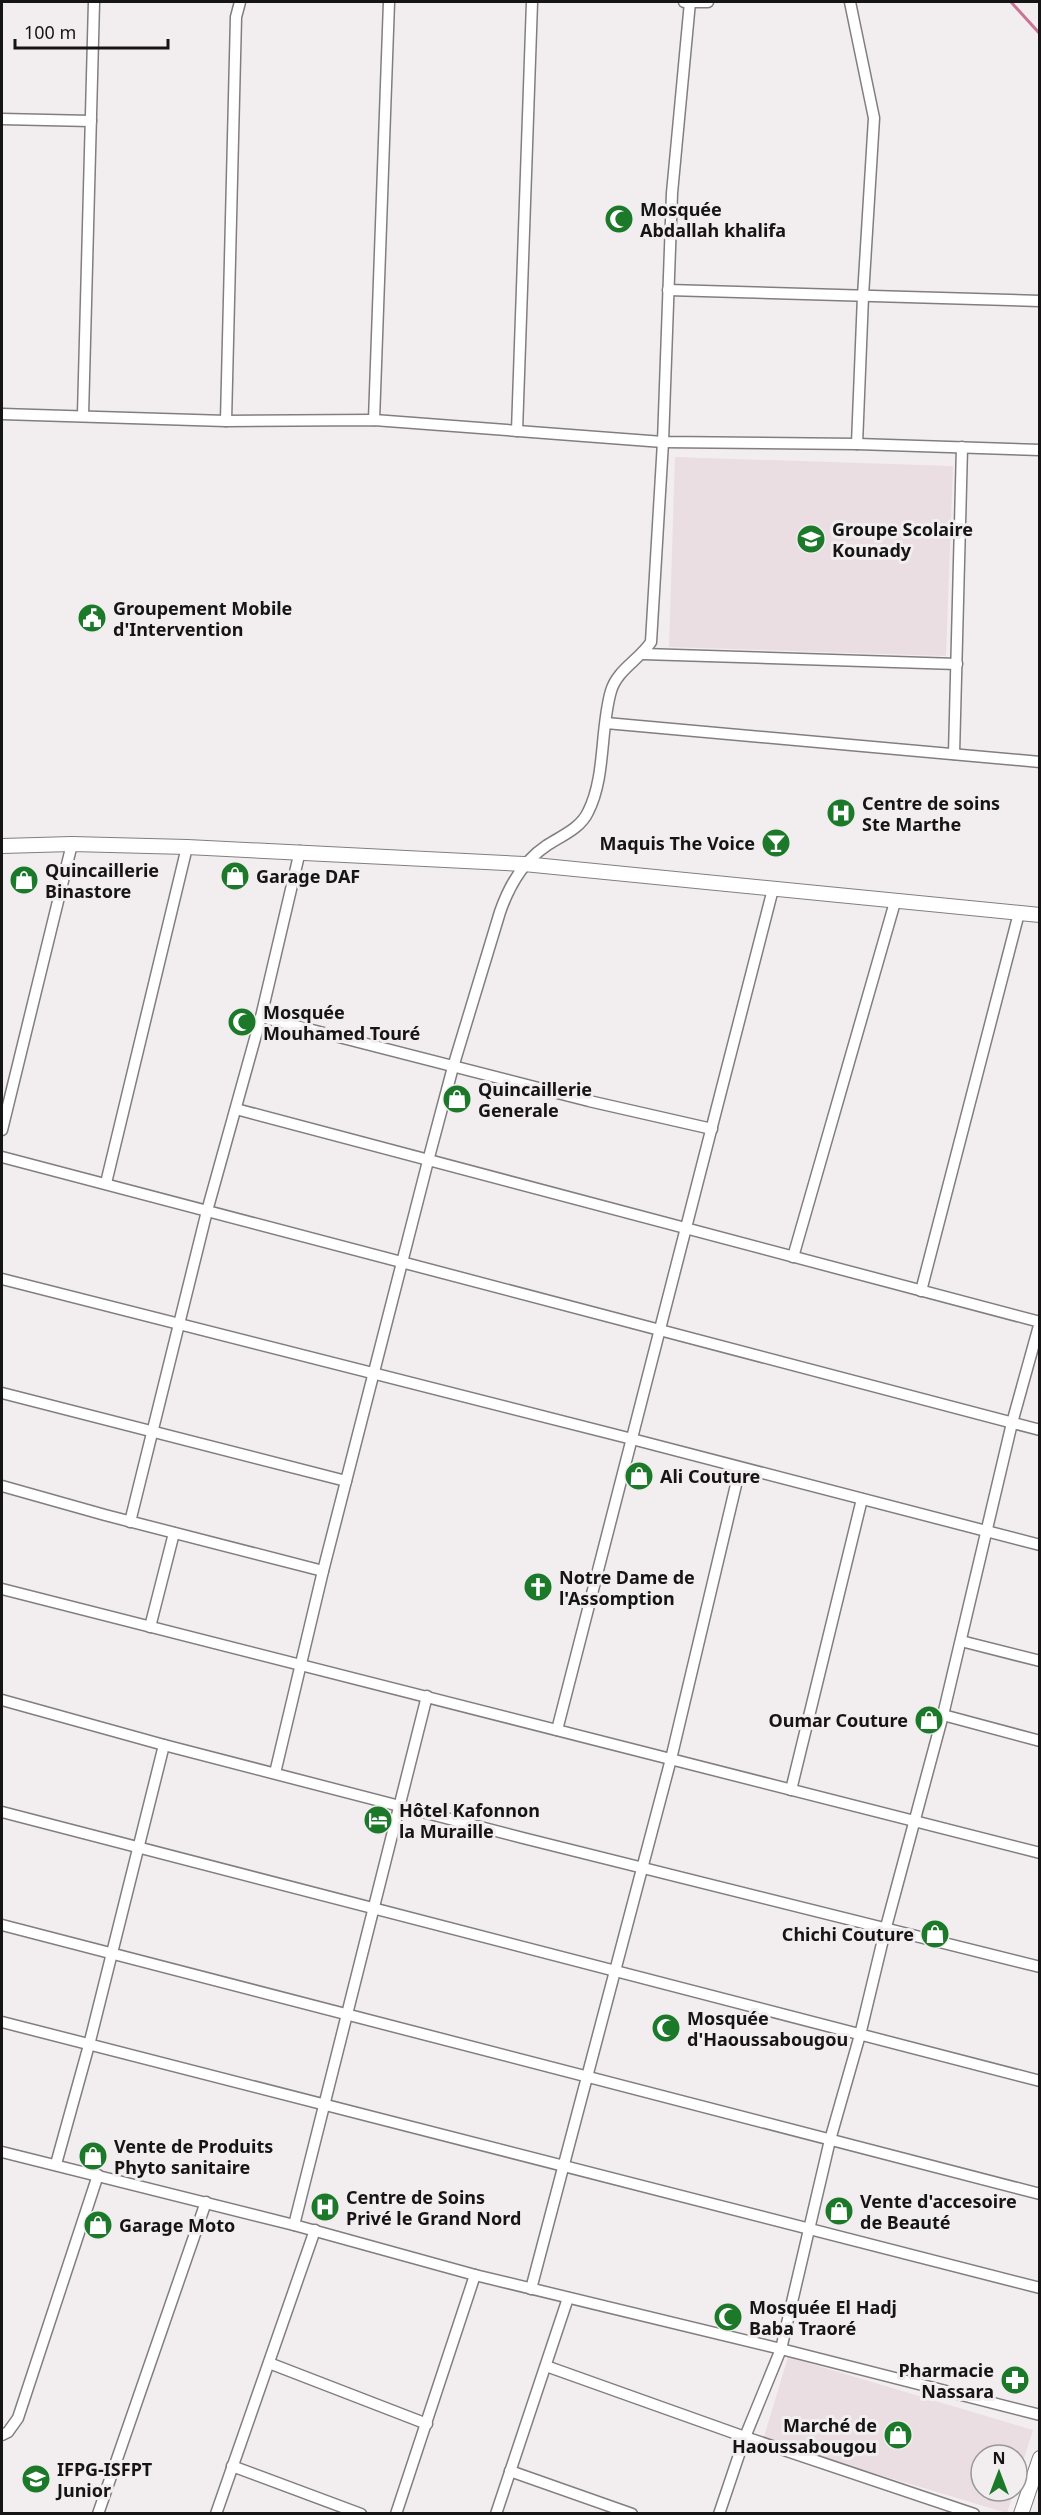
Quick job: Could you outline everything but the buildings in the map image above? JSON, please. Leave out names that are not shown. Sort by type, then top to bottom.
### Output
[{"type":"street","points":[[83,415],[94,2]]},
{"type":"street","points":[[226,421],[236,17],[240,2]]},
{"type":"street","points":[[374,420],[389,2]]},
{"type":"street","points":[[517,430],[532,2]]},
{"type":"street","points":[[684,2],[708,2]]},
{"type":"street","points":[[275,1773],[323,1571],[428,1161],[453,1067],[508,887],[524,864],[544,847],[575,829],[588,814],[595,795],[611,690],[620,673],[643,654],[651,642],[663,442],[672,193],[690,2]]},
{"type":"street","points":[[850,2],[874,118],[863,296],[858,444]]},
{"type":"street","points":[[2,119],[91,121]]},
{"type":"street","points":[[668,290],[1040,302]]},
{"type":"street","points":[[2,414],[226,421],[374,420],[663,442],[858,444],[1040,450]]},
{"type":"street","points":[[954,754],[962,447]]},
{"type":"street","points":[[643,654],[957,664]]},
{"type":"street","points":[[606,723],[1040,762]]},
{"type":"street","points":[[2,1130],[72,844]]},
{"type":"street","points":[[2,846],[72,844],[187,847],[524,864],[895,903],[1040,915]]},
{"type":"street","points":[[106,1183],[187,847]]},
{"type":"street","points":[[130,1522],[207,1211],[261,1017],[300,851]]},
{"type":"street","points":[[557,1730],[773,889]]},
{"type":"street","points":[[793,1257],[895,903]]},
{"type":"street","points":[[921,1291],[1019,913]]},
{"type":"street","points":[[261,1017],[589,1101],[712,1129]]},
{"type":"street","points":[[236,1109],[1040,1322],[1012,1423],[943,1715],[808,2229],[781,2349],[745,2437],[719,2514]]},
{"type":"street","points":[[2,1157],[1040,1430]]},
{"type":"street","points":[[2,1279],[1040,1545]]},
{"type":"street","points":[[2,1393],[346,1481]]},
{"type":"street","points":[[531,2289],[671,1759],[740,1468]]},
{"type":"street","points":[[2,1486],[130,1522],[323,1571]]},
{"type":"street","points":[[791,1790],[862,1499]]},
{"type":"street","points":[[150,1627],[174,1533]]},
{"type":"street","points":[[2,1589],[1040,1853]]},
{"type":"street","points":[[961,1641],[1040,1660]]},
{"type":"street","points":[[294,2224],[427,1696]]},
{"type":"street","points":[[2,1700],[164,1745],[642,1869],[886,1927],[1040,1967]]},
{"type":"street","points":[[943,1715],[1040,1741]]},
{"type":"street","points":[[56,2164],[140,1848],[164,1745]]},
{"type":"street","points":[[2,1812],[1040,2081]]},
{"type":"street","points":[[2,1925],[1040,2194]]},
{"type":"street","points":[[2,2022],[1040,2288]]},
{"type":"street","points":[[2,2152],[294,2224],[475,2275],[1040,2415]]},
{"type":"street","points":[[2,2435],[8,2432],[18,2418],[98,2175]]},
{"type":"street","points":[[98,2514],[207,2202]]},
{"type":"street","points":[[216,2514],[315,2230]]},
{"type":"street","points":[[396,2514],[475,2275]]},
{"type":"street","points":[[496,2514],[568,2298]]},
{"type":"street","points":[[269,2363],[426,2424]]},
{"type":"street","points":[[546,2366],[745,2437],[974,2514]]},
{"type":"street","points":[[1021,2514],[1040,2458]]},
{"type":"street","points":[[232,2466],[361,2514]]},
{"type":"street","points":[[510,2471],[632,2514]]},
{"type":"shaded area","name":"Groupe Scolaire Kounady","points":[[675,457],[953,466],[946,656],[669,647]]},
{"type":"shaded area","name":"Marché de Haoussabougou","points":[[788,2357],[1033,2430],[1029,2443],[969,2443],[969,2502],[763,2440]]},
{"type":"shaded area","name":"Marché de Haoussabougou","points":[[974,2503],[1010,2503],[1007,2513]]},
{"type":"waterway","points":[[1011,2],[1040,34]]},
{"type":"place","name":"Mosquée Abdallah khalifa","points":[[619,219]]},
{"type":"place","name":"Groupe Scolaire Kounady","points":[[811,539]]},
{"type":"place","name":"Groupement Mobile d'Intervention","points":[[92,618]]},
{"type":"place","name":"Centre de soins Ste Marthe","points":[[841,813]]},
{"type":"place","name":"Maquis The Voice","points":[[776,843]]},
{"type":"place","name":"Garage DAF","points":[[235,876]]},
{"type":"place","name":"Quincaillerie Binastore","points":[[24,880]]},
{"type":"place","name":"Mosquée Mouhamed Touré","points":[[242,1022]]},
{"type":"place","name":"Quincaillerie Generale","points":[[457,1099]]},
{"type":"place","name":"Ali Couture","points":[[639,1476]]},
{"type":"place","name":"Notre Dame de l'Assomption","points":[[538,1587]]},
{"type":"place","name":"Oumar Couture","points":[[929,1720]]},
{"type":"place","name":"Hôtel Kafonnon la Muraille","points":[[378,1820]]},
{"type":"place","name":"Chichi Couture","points":[[935,1934]]},
{"type":"place","name":"Mosquée d'Haoussabougou","points":[[666,2028]]},
{"type":"place","name":"Vente de Produits Phyto sanitaire","points":[[93,2156]]},
{"type":"place","name":"Centre de Soins Privé le Grand Nord","points":[[325,2207]]},
{"type":"place","name":"Vente d'accesoire de Beauté","points":[[839,2211]]},
{"type":"place","name":"Garage Moto","points":[[98,2225]]},
{"type":"place","name":"Mosquée El Hadj Baba Traoré","points":[[728,2317]]},
{"type":"place","name":"Pharmacie Nassara","points":[[1015,2380]]},
{"type":"place","name":"Marché de Haoussabougou","points":[[898,2435]]},
{"type":"place","name":"IFPG-ISFPT Junior","points":[[36,2479]]}]
